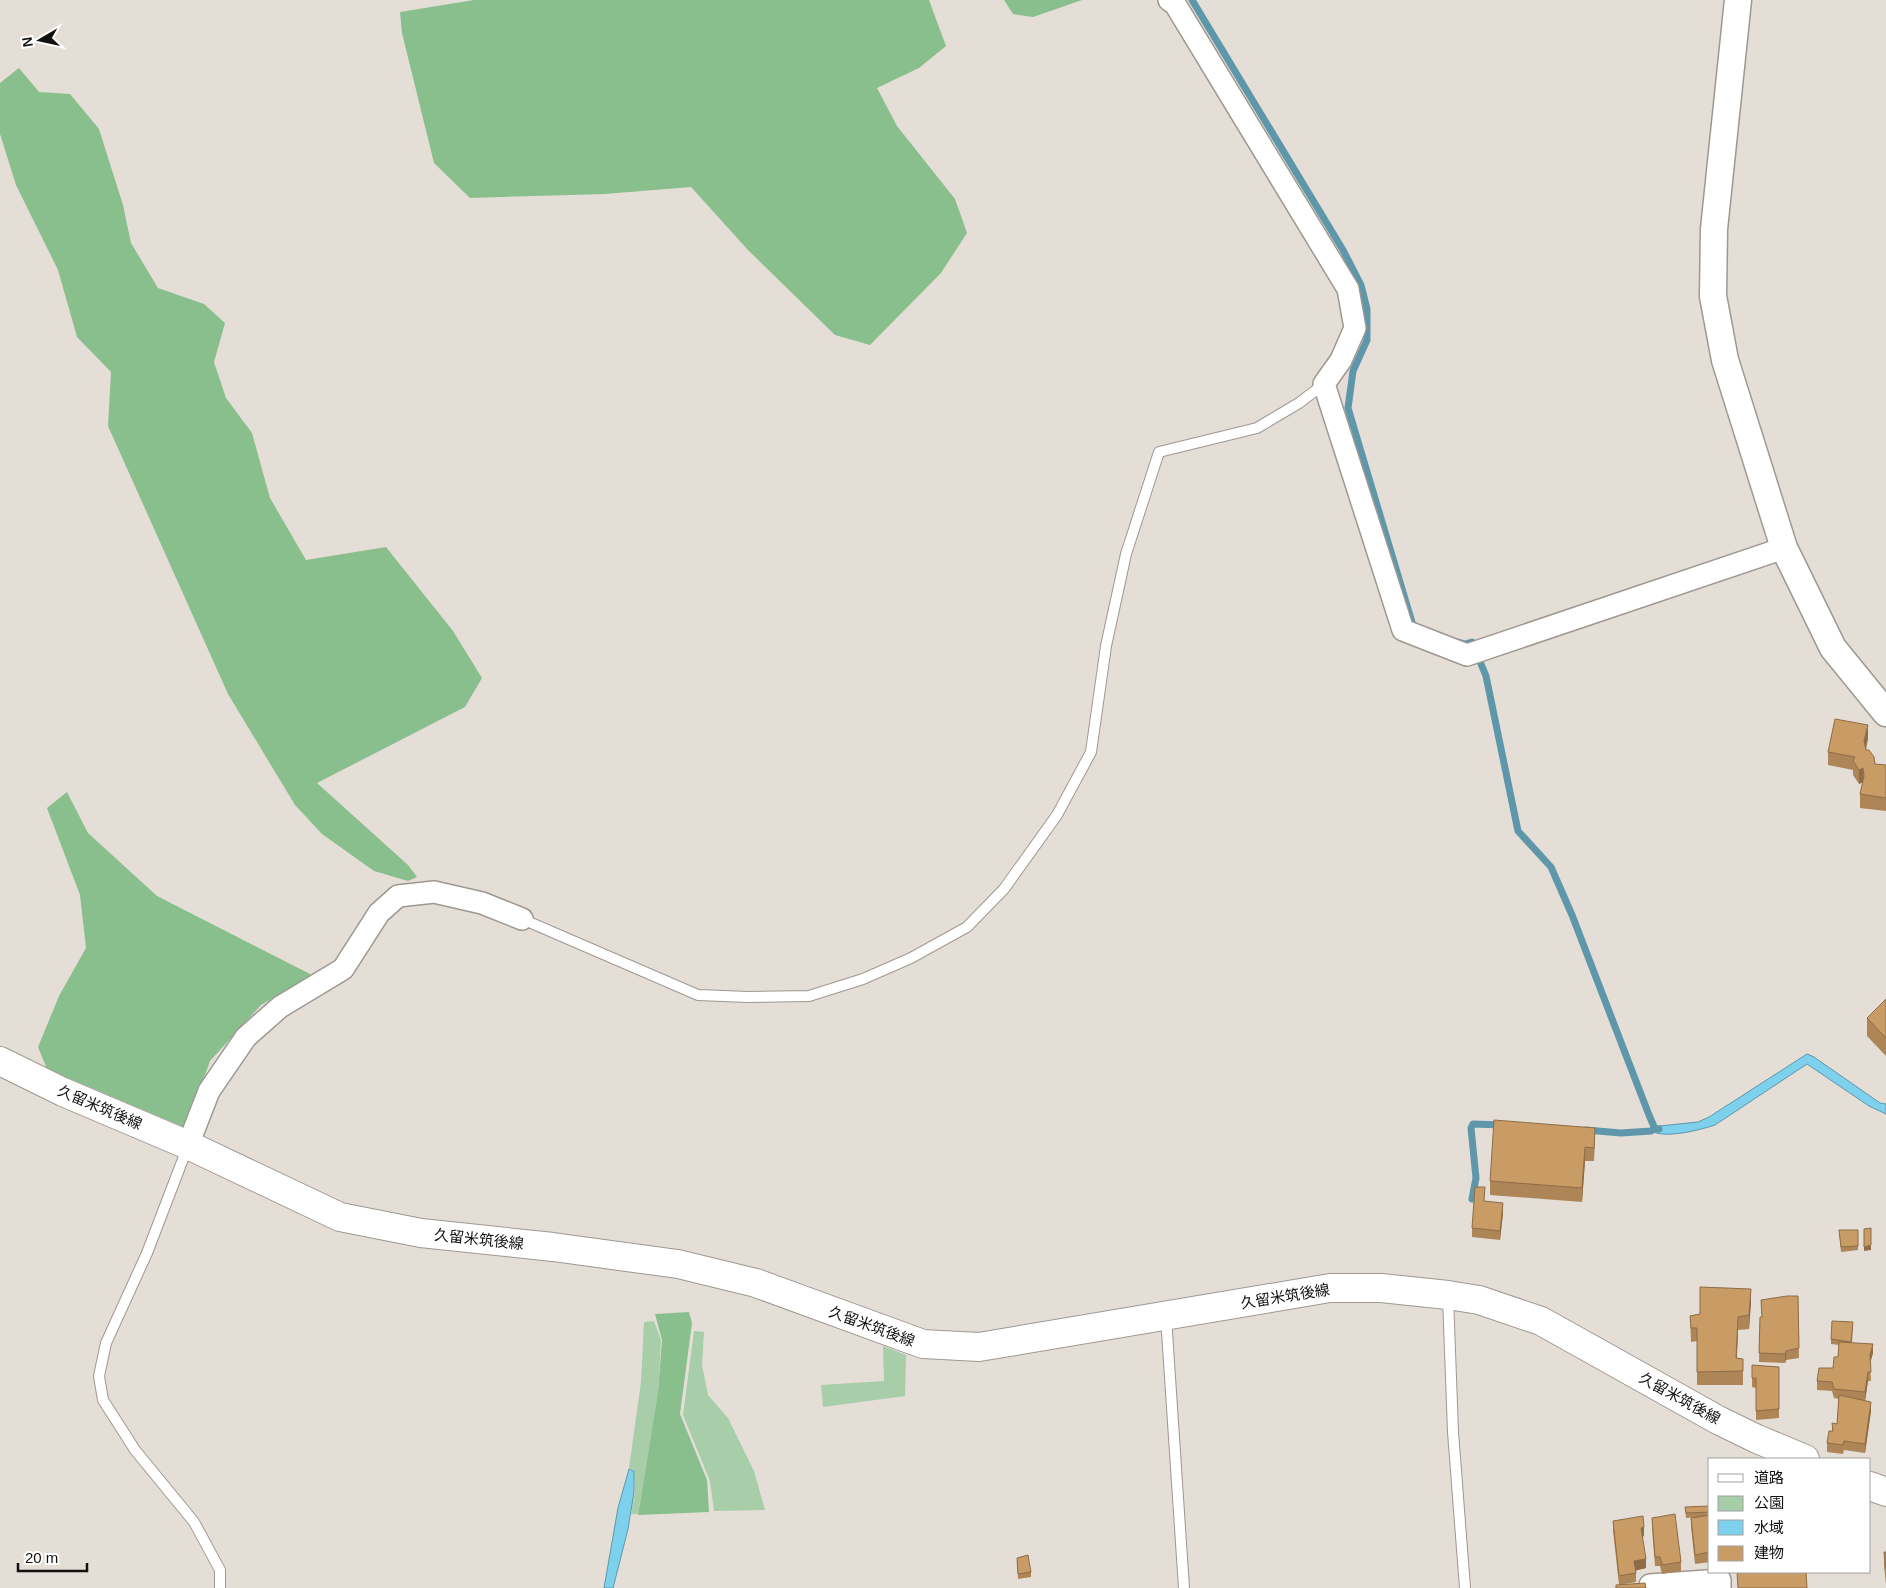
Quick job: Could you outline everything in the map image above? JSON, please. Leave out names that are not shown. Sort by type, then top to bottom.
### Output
[{"type":"main road","name":"久留米筑後線","points":[[0,1061],[63,1092],[188,1145],[340,1217],[421,1233],[553,1247],[678,1264],[756,1282],[923,1344],[979,1346],[1330,1288],[1382,1288],[1479,1300],[1541,1321],[1718,1420],[1803,1458]]},
{"type":"main road","points":[[1871,1486],[1886,1492]]},
{"type":"street","points":[[1169,0],[1175,4],[1348,289],[1355,328],[1341,360],[1324,384],[1403,630],[1467,655],[1784,548]]},
{"type":"street","points":[[1738,0],[1714,229],[1713,296],[1725,360],[1784,548],[1833,648],[1886,713]]},
{"type":"street","points":[[188,1145],[209,1091],[246,1037],[280,1007],[343,969],[379,914],[398,896],[434,892],[482,903],[522,920]]},
{"type":"street","points":[[1650,1585],[1720,1580],[1720,1588]]},
{"type":"lane","points":[[522,920],[698,995],[748,997],[810,996],[863,979],[911,958],[967,926],[1004,889],[1057,815],[1091,752],[1106,646],[1126,554],[1159,452],[1257,428],[1299,403],[1324,384]]},
{"type":"lane","points":[[188,1145],[147,1253],[106,1343],[99,1376],[103,1400],[135,1450],[194,1522],[220,1570],[220,1588]]},
{"type":"lane","points":[[1448,1295],[1453,1432],[1465,1588]]},
{"type":"lane","points":[[1166,1315],[1184,1588]]},
{"type":"green space","points":[[474,0],[929,0],[946,46],[919,68],[877,88],[897,126],[955,199],[967,233],[941,273],[870,345],[835,335],[748,250],[691,187],[605,194],[470,198],[434,163],[402,33],[400,12]]},
{"type":"green space","points":[[1004,0],[1082,0],[1033,17],[1013,14]]},
{"type":"green space","points":[[19,68],[39,92],[70,94],[99,129],[123,205],[131,243],[158,288],[204,304],[225,323],[214,362],[226,398],[252,433],[270,498],[306,560],[386,547],[453,631],[482,678],[465,707],[317,783],[408,865],[417,877],[408,881],[374,871],[322,834],[295,805],[228,694],[108,426],[111,372],[77,337],[58,270],[16,185],[0,134],[0,83]]},
{"type":"green space","points":[[67,792],[88,833],[157,896],[312,975],[261,1005],[210,1061],[186,1128],[47,1069],[38,1047],[59,996],[86,948],[80,895],[47,808]]},
{"type":"green space","points":[[689,1312],[692,1323],[680,1414],[707,1480],[709,1512],[638,1515],[658,1392],[662,1340],[655,1314]]},
{"type":"green space","points":[[654,1321],[661,1340],[658,1393],[638,1514],[631,1514],[635,1493],[634,1470],[629,1468],[641,1382],[644,1322]]},
{"type":"green space","points":[[694,1331],[704,1332],[702,1365],[708,1395],[728,1418],[754,1471],[765,1510],[714,1511],[710,1481],[683,1415]]},
{"type":"green space","points":[[883,1346],[906,1355],[905,1396],[823,1407],[821,1385],[884,1381]]},
{"type":"water","points":[[1807,1054],[1880,1103],[1886,1104],[1886,1114],[1869,1106],[1807,1064],[1715,1125],[1673,1134],[1651,1131],[1650,1127],[1698,1122],[1709,1117]]},
{"type":"water","points":[[629,1469],[634,1471],[634,1492],[628,1529],[613,1588],[604,1588],[618,1508]]},
{"type":"building","points":[[1835,719],[1868,725],[1864,741],[1866,750],[1869,750],[1874,757],[1875,764],[1886,765],[1886,798],[1860,794],[1864,776],[1863,768],[1859,770],[1853,761],[1855,757],[1828,752]]},
{"type":"building","points":[[1886,999],[1886,1038],[1867,1018]]},
{"type":"building","points":[[1494,1120],[1595,1128],[1594,1148],[1585,1147],[1582,1188],[1490,1181]]},
{"type":"building","points":[[1475,1187],[1485,1187],[1484,1201],[1503,1203],[1500,1231],[1472,1228]]},
{"type":"building","points":[[1871,1228],[1871,1245],[1864,1247],[1864,1229]]},
{"type":"building","points":[[1839,1230],[1858,1230],[1858,1246],[1841,1247]]},
{"type":"building","points":[[1700,1287],[1751,1289],[1749,1315],[1738,1317],[1736,1358],[1743,1359],[1743,1371],[1697,1372],[1697,1328],[1691,1328],[1690,1316],[1700,1314]]},
{"type":"building","points":[[1798,1296],[1799,1348],[1786,1351],[1785,1354],[1759,1353],[1760,1317],[1762,1317],[1761,1300]]},
{"type":"building","points":[[1832,1321],[1853,1322],[1851,1342],[1831,1339]]},
{"type":"building","points":[[1839,1342],[1873,1344],[1870,1355],[1871,1372],[1868,1372],[1865,1392],[1834,1389],[1832,1382],[1817,1381],[1819,1368],[1833,1368],[1834,1357],[1838,1357]]},
{"type":"building","points":[[1752,1365],[1779,1367],[1779,1409],[1756,1411],[1756,1378],[1752,1378]]},
{"type":"building","points":[[1839,1395],[1871,1402],[1865,1444],[1844,1441],[1843,1445],[1827,1443],[1829,1431],[1833,1431],[1832,1423],[1837,1424]]},
{"type":"building","points":[[1708,1506],[1708,1512],[1686,1513],[1685,1507]]},
{"type":"building","points":[[1675,1514],[1681,1562],[1662,1565],[1660,1557],[1655,1557],[1652,1518]]},
{"type":"building","points":[[1708,1515],[1708,1552],[1695,1555],[1691,1518]]},
{"type":"building","points":[[1643,1516],[1644,1527],[1641,1528],[1646,1559],[1634,1561],[1636,1573],[1619,1576],[1613,1521]]},
{"type":"building","points":[[1884,1552],[1886,1552],[1886,1570]]},
{"type":"building","points":[[1028,1555],[1031,1572],[1018,1574],[1017,1558]]},
{"type":"building","points":[[1737,1573],[1806,1573],[1807,1588],[1738,1588]]},
{"type":"building","points":[[1645,1583],[1646,1588],[1616,1588],[1616,1585]]},
{"type":"waterway","points":[[1192,0],[1343,250],[1361,285],[1367,309],[1367,340],[1353,371],[1348,408],[1414,629]]},
{"type":"waterway","points":[[1458,642],[1465,644],[1472,642],[1486,676],[1518,831],[1551,867],[1572,915],[1649,1115],[1655,1129],[1659,1129]]},
{"type":"waterway","points":[[1472,1199],[1476,1178],[1471,1128],[1473,1124],[1503,1125]]},
{"type":"waterway","points":[[1586,1130],[1621,1133],[1651,1131]]}]
